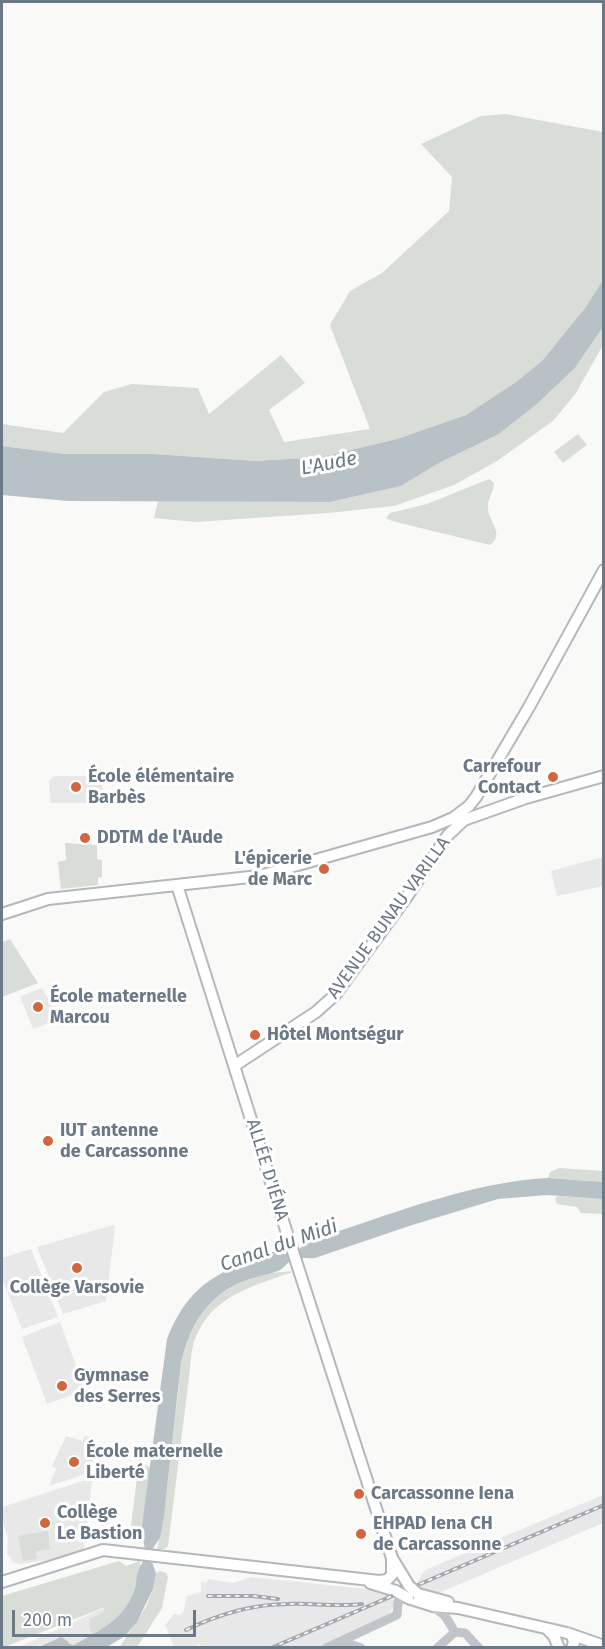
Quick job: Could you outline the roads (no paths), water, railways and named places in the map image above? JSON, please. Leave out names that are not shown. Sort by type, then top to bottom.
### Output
[{"type":"main road","name":"AVENUE BUNAU VARILLA","points":[[234,1066],[316,1012],[335,995],[490,775],[530,707],[603,570]]},
{"type":"main road","name":"AVENUE BUNAU VARILLA","points":[[468,808],[483,812],[603,776]]},
{"type":"main road","points":[[2,914],[48,898],[259,876],[441,824],[468,808],[483,812]]},
{"type":"main road","points":[[441,824],[448,836]]},
{"type":"main road","name":"ALLÉE D'IÉNA","points":[[177,885],[287,1234],[405,1594]]},
{"type":"main road","points":[[2,1582],[103,1550],[364,1580],[390,1578],[392,1558]]},
{"type":"main road","points":[[364,1580],[433,1606],[458,1608],[546,1629],[564,1643],[587,1641],[603,1646]]},
{"type":"main road","points":[[405,1594],[451,1603],[458,1608]]},
{"type":"street","points":[[326,1647],[397,1615],[405,1594]]},
{"type":"street","points":[[433,1606],[445,1616],[455,1632]]},
{"type":"street","points":[[437,1647],[455,1632],[465,1633],[479,1647]]},
{"type":"street","points":[[341,1641],[361,1647]]},
{"type":"water","name":"L'Aude","points":[[603,280],[603,327],[575,368],[537,404],[499,434],[439,463],[401,486],[330,502],[68,501],[2,495],[2,446],[65,454],[154,454],[255,461],[321,457],[397,439],[466,415],[516,382],[542,361],[585,308]]},
{"type":"water","points":[[548,1178],[603,1182],[603,1199],[547,1195],[498,1199],[315,1258],[292,1260],[278,1271],[233,1286],[211,1302],[189,1336],[181,1363],[164,1516],[160,1538],[153,1548],[152,1562],[156,1573],[153,1589],[137,1622],[125,1636],[107,1647],[36,1648],[61,1637],[74,1645],[94,1634],[118,1616],[125,1608],[135,1588],[138,1571],[145,1554],[141,1533],[167,1339],[176,1320],[196,1292],[208,1282],[236,1266],[271,1252],[290,1254],[312,1240],[428,1201],[488,1186]]},
{"type":"railway","points":[[271,1648],[604,1505]]},
{"type":"railway","points":[[208,1596],[253,1596],[278,1599]]},
{"type":"railway","points":[[186,1630],[223,1615],[262,1606],[362,1604]]},
{"type":"place","name":"Carrefour Contact","points":[[553,777]]},
{"type":"place","name":"École élémentaire Barbès","points":[[76,787]]},
{"type":"place","name":"DDTM de l'Aude","points":[[85,838]]},
{"type":"place","name":"L'épicerie de Marc","points":[[324,869]]},
{"type":"place","name":"École maternelle Marcou","points":[[38,1007]]},
{"type":"place","name":"Hôtel Montségur","points":[[255,1035]]},
{"type":"place","name":"IUT antenne de Carcassonne","points":[[48,1141]]},
{"type":"place","name":"Collège Varsovie","points":[[77,1268]]},
{"type":"place","name":"Gymnase des Serres","points":[[62,1386]]},
{"type":"place","name":"École maternelle Liberté","points":[[74,1462]]},
{"type":"place","name":"Carcassonne Iena","points":[[359,1494]]},
{"type":"place","name":"Collège Le Bastion","points":[[45,1523]]},
{"type":"place","name":"EHPAD Iena CH de Carcassonne","points":[[361,1534]]},
{"type":"water label","name":"Canal du Midi","points":[[279,1246]]}]
